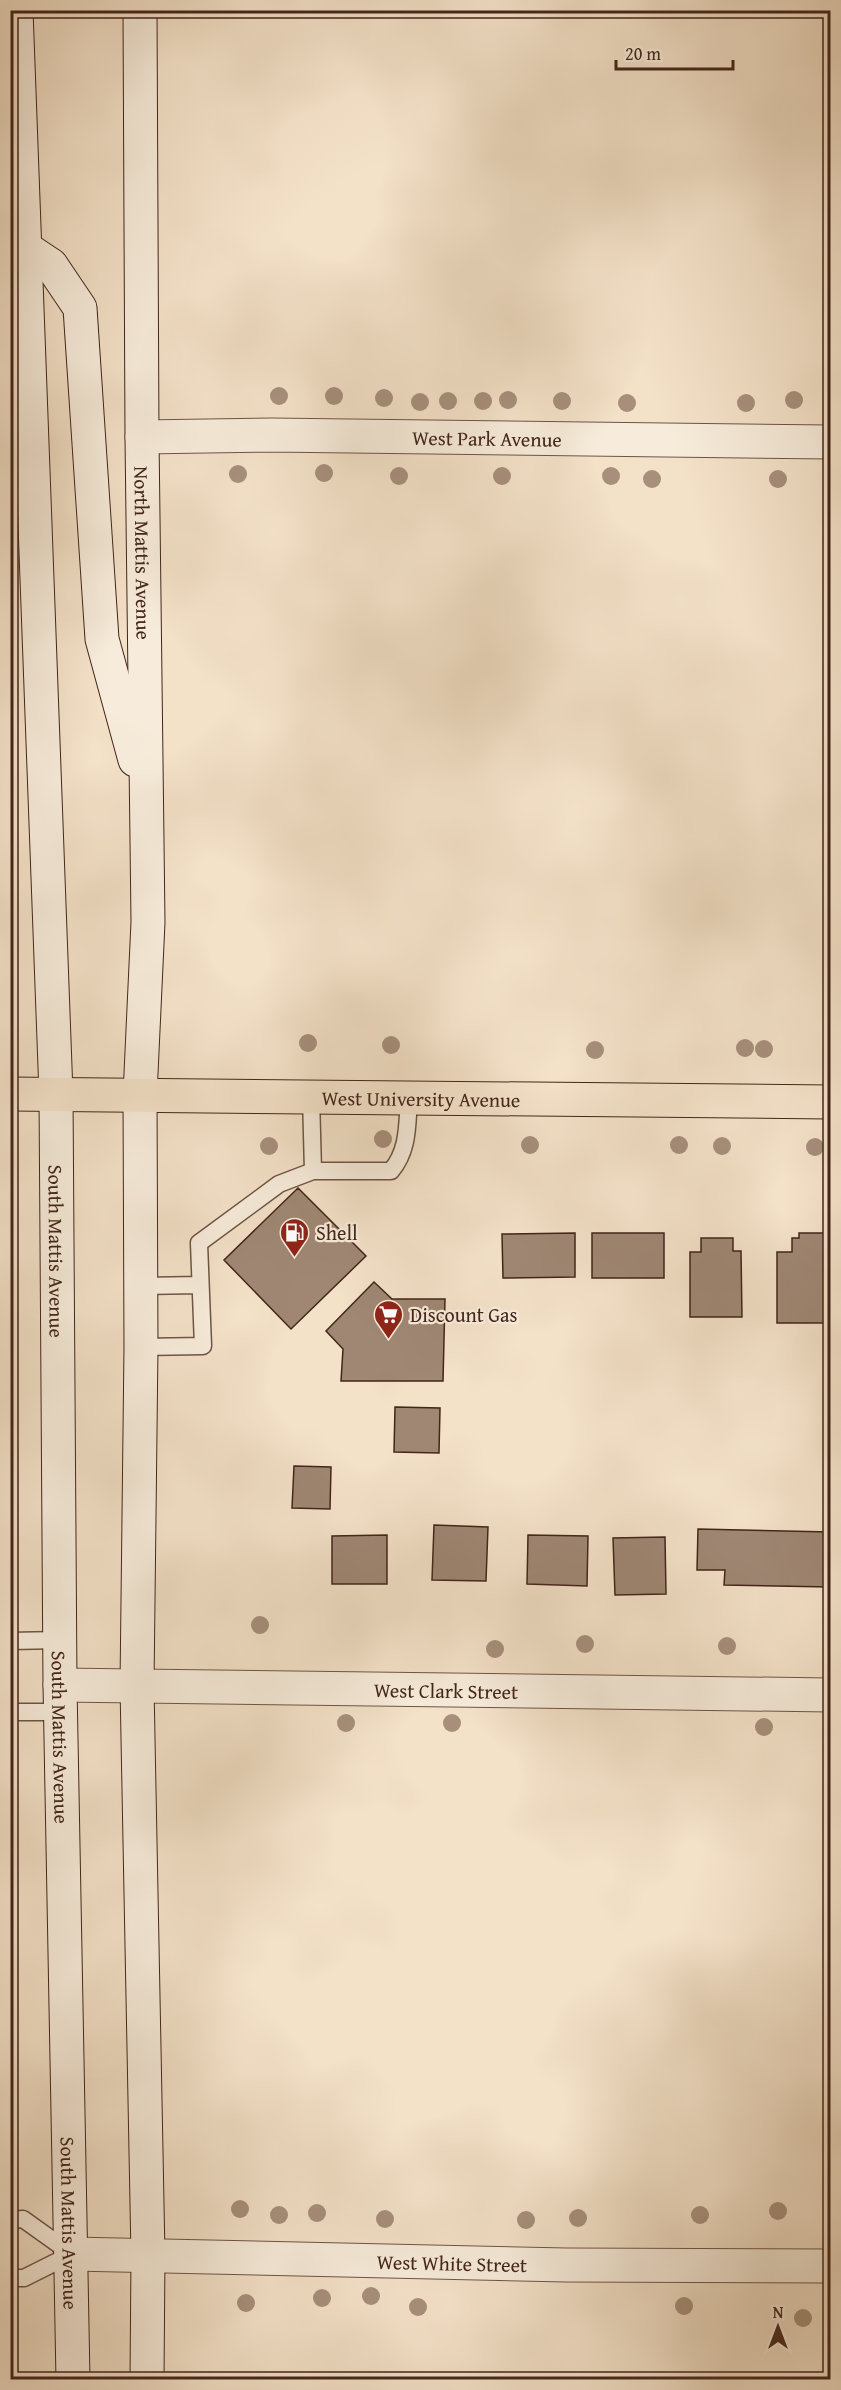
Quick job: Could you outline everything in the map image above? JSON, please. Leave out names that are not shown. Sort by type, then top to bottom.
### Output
[{"type":"main road","points":[[16,10],[19,337],[56,1094]]},
{"type":"main road","name":"North Mattis Avenue","points":[[140,10],[148,922],[140,1095]]},
{"type":"main road","points":[[17,247],[51,265],[80,308],[102,639],[147,804]]},
{"type":"main road","name":"West Park Avenue","points":[[142,436],[271,435],[831,442]]},
{"type":"main road","name":"West University Avenue","points":[[10,1094],[831,1102]]},
{"type":"main road","name":"South Mattis Avenue","points":[[56,1094],[60,1698],[73,2379]]},
{"type":"main road","points":[[140,1095],[141,1347],[137,1686],[148,2255],[147,2379]]},
{"type":"main road","name":"West Clark Street","points":[[60,1698],[137,1686],[831,1695]]},
{"type":"main road","name":"West White Street","points":[[72,2254],[566,2265],[831,2266]]},
{"type":"lane","points":[[311,1097],[313,1171]]},
{"type":"lane","points":[[141,1347],[202,1346],[199,1243],[279,1184],[313,1171],[391,1171],[400,1161],[406,1145],[409,1098]]},
{"type":"lane","points":[[141,1286],[200,1285]]},
{"type":"lane","points":[[10,1641],[60,1640]]},
{"type":"lane","points":[[10,1712],[60,1698]]},
{"type":"lane","points":[[10,2220],[23,2219],[72,2254],[24,2278],[10,2278]]},
{"type":"building","name":"Shell","points":[[298,1188],[366,1256],[291,1329],[224,1260]]},
{"type":"building","points":[[575,1233],[575,1277],[503,1278],[502,1234]]},
{"type":"building","points":[[592,1233],[664,1233],[664,1278],[592,1278]]},
{"type":"building","points":[[799,1233],[829,1233],[829,1323],[777,1323],[777,1252],[792,1252],[792,1238],[799,1238]]},
{"type":"building","points":[[701,1238],[733,1238],[733,1251],[741,1251],[742,1317],[690,1317],[690,1252],[701,1252]]},
{"type":"building","name":"Discount Gas","points":[[374,1282],[392,1299],[445,1299],[443,1381],[341,1381],[343,1349],[326,1331]]},
{"type":"building","points":[[395,1407],[440,1408],[439,1453],[394,1452]]},
{"type":"building","points":[[294,1466],[331,1467],[330,1509],[292,1508]]},
{"type":"building","points":[[434,1525],[488,1527],[486,1581],[432,1580]]},
{"type":"building","points":[[698,1529],[830,1532],[830,1587],[724,1585],[725,1570],[697,1570]]},
{"type":"building","points":[[387,1535],[387,1584],[332,1584],[332,1536]]},
{"type":"building","points":[[528,1535],[588,1536],[587,1586],[527,1584]]},
{"type":"building","points":[[665,1537],[666,1594],[615,1595],[613,1538]]},
{"type":"place","name":"Shell","points":[[295,1258]]},
{"type":"place","name":"Discount Gas","points":[[389,1340]]}]
